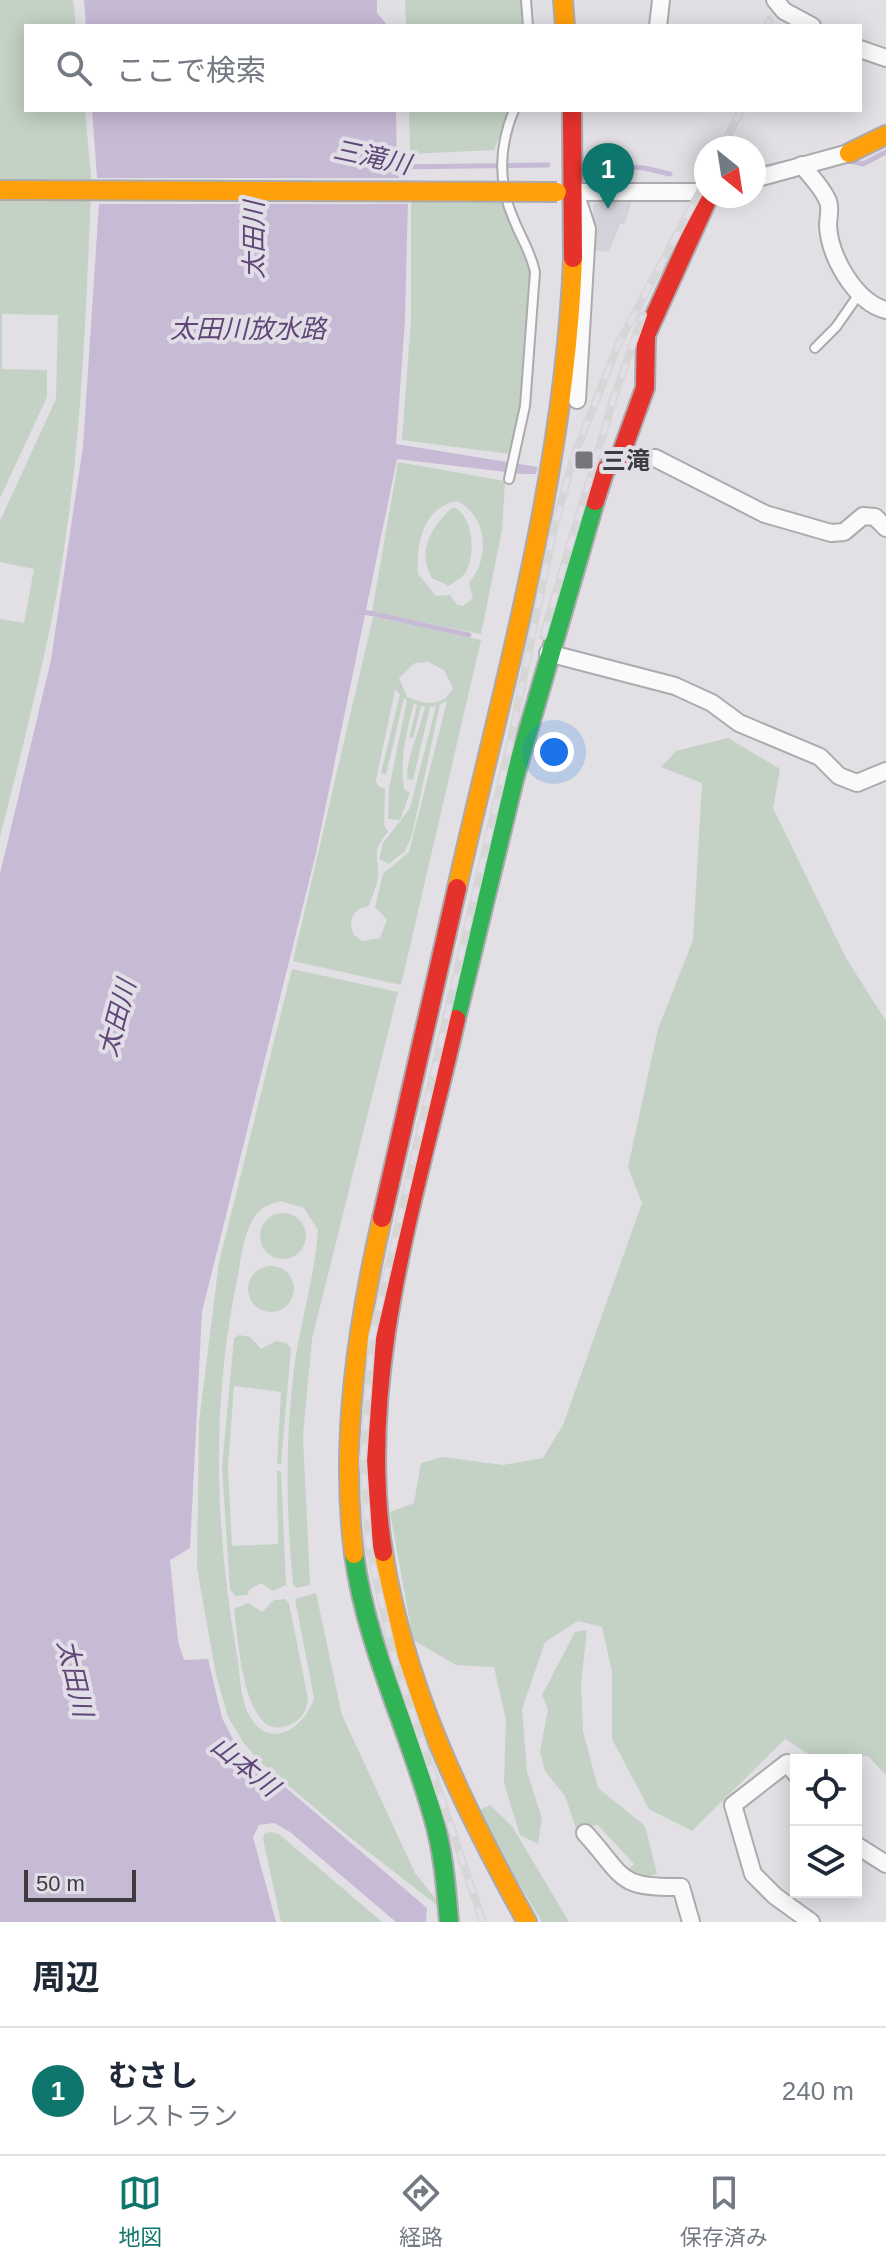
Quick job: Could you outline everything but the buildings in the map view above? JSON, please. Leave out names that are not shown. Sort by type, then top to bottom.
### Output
[{"type":"street","points":[[564,0],[565,24]]},
{"type":"street","points":[[658,24],[661,0]]},
{"type":"street","points":[[775,0],[784,11],[808,24]]},
{"type":"street","points":[[862,50],[886,58]]},
{"type":"street","points":[[449,1922],[439,1842],[366,1621],[355,1564],[347,1420],[354,1357],[372,1264],[553,466],[571,315],[566,192],[572,112]]},
{"type":"street","points":[[766,176],[849,153],[886,135]]},
{"type":"street","points":[[802,165],[823,190],[830,206],[828,227],[835,253],[859,294],[866,301],[886,310]]},
{"type":"street","points":[[0,190],[694,194]]},
{"type":"street","points":[[566,192],[587,229],[577,400]]},
{"type":"street","points":[[527,1922],[471,1822],[436,1742],[399,1631],[379,1528],[376,1393],[396,1276],[502,821],[548,653],[605,470],[620,457],[645,388],[646,335],[702,208]]},
{"type":"street","points":[[620,457],[655,458],[765,514],[831,533],[844,532],[863,516],[875,517],[886,528]]},
{"type":"street","points":[[548,653],[675,686],[712,703],[739,723],[820,757],[839,776],[857,783],[886,772]]},
{"type":"street","points":[[790,1767],[787,1763],[733,1805],[753,1874],[775,1896],[811,1922]]},
{"type":"street","points":[[585,1833],[619,1876],[632,1884],[681,1887],[691,1922]]},
{"type":"street","points":[[862,1849],[886,1864]]},
{"type":"lane","points":[[526,0],[528,24]]},
{"type":"lane","points":[[509,479],[525,406],[535,272],[532,255],[515,223],[502,182],[503,151],[513,112]]},
{"type":"lane","points":[[815,348],[836,327],[859,294]]},
{"type":"shaded area","points":[[632,199],[625,224],[620,224],[609,252],[593,250],[593,203]]},
{"type":"green space","points":[[0,0],[73,0],[76,24],[24,24],[24,112],[85,112],[92,187],[0,187]]},
{"type":"green space","points":[[405,0],[522,0],[523,24],[406,24]]},
{"type":"green space","points":[[409,112],[509,112],[494,150],[410,154]]},
{"type":"green space","points":[[411,183],[500,183],[527,254],[530,273],[521,411],[510,454],[402,440],[411,320]]},
{"type":"green space","points":[[0,193],[91,193],[80,407],[69,513],[46,646],[0,837],[0,619],[24,623],[34,569],[0,562],[0,521],[56,399],[58,315],[2,314],[2,369],[47,370],[47,397],[0,498]]},
{"type":"green space","points":[[398,462],[505,481],[502,530],[481,634],[372,612]],"holes":[[[457,501],[467,508],[480,527],[483,550],[476,573],[469,583],[473,598],[463,606],[457,605],[450,595],[436,596],[418,574],[418,551],[424,528],[436,511]]]},
{"type":"green space","points":[[453,507],[465,518],[472,547],[465,573],[449,586],[432,578],[427,568],[426,549],[433,531]]},
{"type":"green space","points":[[373,617],[481,640],[401,985],[293,961]],"holes":[[[429,662],[444,670],[453,688],[444,699],[433,703],[407,697],[399,678],[415,663]],[[395,690],[400,694],[381,773],[386,775],[404,698],[407,700],[389,789],[388,819],[400,820],[410,793],[404,789],[403,756],[414,703],[417,705],[409,738],[413,738],[421,706],[425,706],[408,770],[407,779],[413,780],[430,707],[436,706],[410,808],[383,843],[379,859],[389,864],[405,851],[412,835],[440,704],[447,701],[409,852],[383,874],[375,907],[387,920],[380,938],[362,941],[354,935],[351,920],[355,912],[369,906],[378,878],[378,848],[388,832],[384,825],[385,789],[378,786],[376,780]]]},
{"type":"green space","points":[[728,738],[780,769],[773,808],[846,958],[886,1021],[886,1775],[868,1756],[809,1754],[785,1739],[692,1831],[649,1809],[612,1739],[612,1672],[602,1627],[578,1621],[545,1642],[522,1709],[527,1772],[542,1818],[538,1844],[520,1835],[504,1783],[506,1720],[494,1667],[456,1665],[413,1640],[390,1512],[414,1503],[421,1463],[442,1457],[503,1465],[543,1458],[563,1425],[642,1203],[628,1167],[658,1029],[693,940],[702,783],[661,767],[676,751]]},
{"type":"green space","points":[[292,969],[398,992],[312,1339],[303,1435],[310,1585],[296,1588],[293,1584],[289,1530],[289,1423],[294,1369],[318,1230],[304,1208],[280,1201],[257,1213],[243,1247],[223,1374],[219,1468],[224,1561],[241,1686],[249,1715],[266,1732],[286,1732],[303,1719],[314,1698],[295,1599],[316,1593],[342,1715],[415,1873],[446,1912],[353,1840],[259,1761],[243,1742],[228,1717],[216,1675],[197,1568],[199,1422],[219,1262]]},
{"type":"green space","points":[[283,1213],[299,1220],[306,1236],[299,1252],[283,1259],[267,1252],[260,1236],[267,1220]]},
{"type":"green space","points":[[271,1266],[287,1273],[294,1289],[287,1305],[271,1312],[255,1305],[248,1289],[255,1273]]},
{"type":"green space","points":[[239,1335],[250,1337],[261,1349],[276,1341],[287,1343],[291,1349],[281,1464],[277,1464],[281,1392],[234,1386],[228,1467],[232,1546],[278,1544],[277,1471],[281,1471],[286,1585],[273,1591],[261,1583],[249,1590],[247,1595],[235,1596],[230,1589],[222,1467],[234,1338]]},
{"type":"green space","points":[[285,1599],[289,1603],[308,1699],[304,1713],[295,1722],[272,1726],[260,1718],[245,1684],[234,1609],[248,1603],[262,1612],[274,1600]]},
{"type":"green space","points":[[587,1630],[581,1684],[583,1731],[598,1788],[645,1826],[657,1874],[636,1879],[626,1872],[634,1864],[598,1825],[576,1828],[565,1796],[545,1771],[540,1752],[548,1709],[542,1695],[575,1632]]},
{"type":"green space","points":[[490,1805],[512,1826],[569,1922],[542,1922],[479,1818],[481,1809]]},
{"type":"green space","points":[[265,1833],[279,1834],[382,1922],[281,1922],[263,1839]]},
{"type":"water","points":[[84,0],[377,0],[377,13],[386,24],[86,24]]},
{"type":"water","name":"太田川放水路","points":[[92,112],[396,112],[397,172],[408,198],[405,320],[396,444],[538,467],[536,474],[523,474],[397,459],[316,853],[202,1312],[190,1548],[170,1560],[178,1641],[184,1660],[208,1659],[222,1718],[236,1745],[427,1908],[426,1922],[396,1922],[290,1832],[274,1823],[259,1825],[253,1837],[276,1922],[0,1922],[0,874],[51,660],[83,446],[99,204]]},
{"type":"pier","points":[[93,178],[404,178],[412,204],[95,204]]},
{"type":"waterway","name":"三滝川","points":[[851,161],[863,164],[886,152]]},
{"type":"waterway","name":"三滝川","points":[[766,167],[790,162]]},
{"type":"waterway","name":"三滝川","points":[[394,167],[548,165]]},
{"type":"waterway","name":"三滝川","points":[[592,165],[644,168],[670,174]]},
{"type":"waterway","points":[[360,611],[469,635]]},
{"type":"railway","points":[[768,24],[769,20]]},
{"type":"railway","points":[[728,136],[740,112]]},
{"type":"railway","points":[[483,1922],[394,1658],[369,1548],[363,1461],[372,1337],[510,744],[554,528],[574,456],[619,343],[694,202]]},
{"type":"railway","points":[[543,636],[614,397],[643,315]]},
{"type":"traffic: fast","points":[[456,1019],[515,776],[595,501]]},
{"type":"traffic: fast","points":[[354,1554],[377,1653],[436,1826],[444,1867],[449,1922]]},
{"type":"traffic: slow","points":[[563,0],[565,24]]},
{"type":"traffic: slow","points":[[849,153],[886,135]]},
{"type":"traffic: slow","points":[[0,190],[557,192]]},
{"type":"traffic: slow","points":[[457,888],[530,575],[545,497],[568,338],[573,258]]},
{"type":"traffic: slow","points":[[354,1554],[349,1469],[353,1385],[365,1301],[382,1218]]},
{"type":"traffic: slow","points":[[383,1552],[405,1649],[438,1743],[480,1834],[527,1922]]},
{"type":"traffic: jam","points":[[572,112],[573,258]]},
{"type":"traffic: jam","points":[[595,501],[605,470],[620,457],[645,388],[646,335],[704,208]]},
{"type":"traffic: jam","points":[[382,1218],[457,888]]},
{"type":"traffic: jam","points":[[383,1552],[376,1485],[377,1417],[384,1350],[408,1216],[456,1019]]},
{"type":"place","name":"むさし","points":[[608,209]]},
{"type":"place","name":"三滝","points":[[584,460]]},
{"type":"water label","name":"太田川","points":[[254,240]]},
{"type":"water label","name":"太田川","points":[[117,1018]]},
{"type":"water label","name":"太田川","points":[[75,1678]]},
{"type":"water label","name":"山本川","points":[[245,1766]]}]
